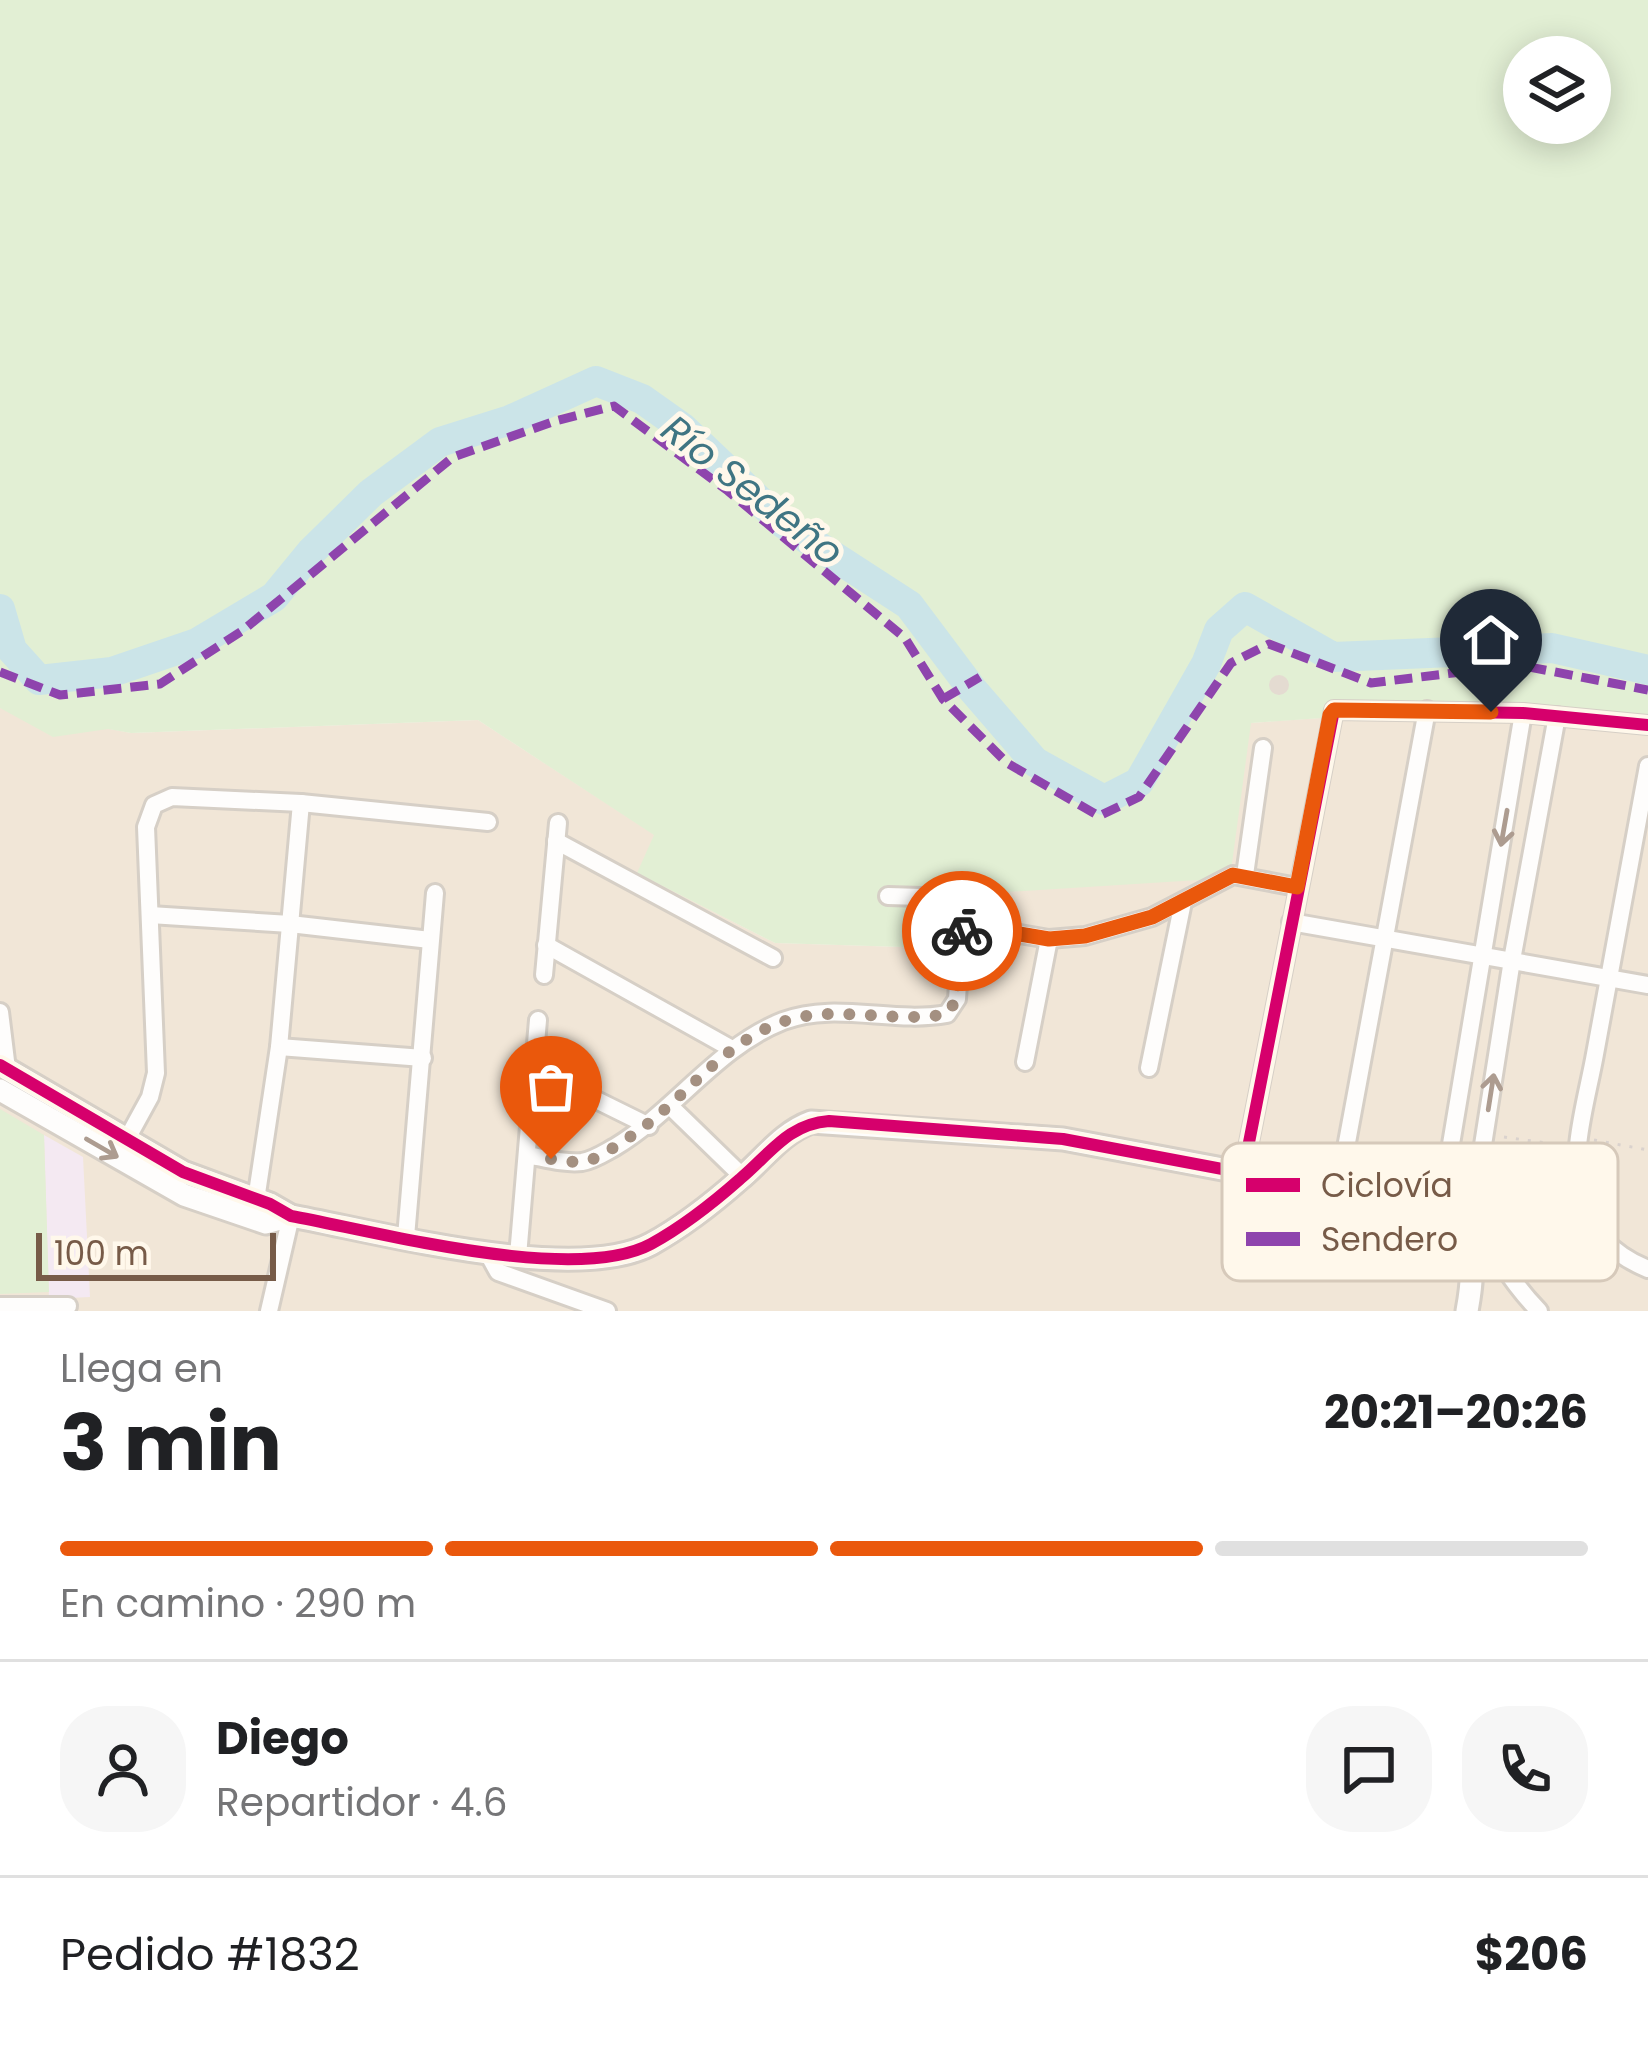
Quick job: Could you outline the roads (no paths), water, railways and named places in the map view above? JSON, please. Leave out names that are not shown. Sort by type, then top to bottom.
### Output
[{"type":"street","points":[[1249,1143],[1334,710],[1523,713],[1648,725]]},
{"type":"street","points":[[1347,1143],[1427,710]]},
{"type":"street","points":[[1451,1143],[1523,713]]},
{"type":"street","points":[[1483,1143],[1557,716]]},
{"type":"street","points":[[1245,875],[1262,748]]},
{"type":"street","points":[[1580,1143],[1648,766]]},
{"type":"street","points":[[127,1139],[150,1096],[156,1073],[146,827],[154,806],[172,797],[301,803],[488,822]]},
{"type":"street","points":[[256,1200],[279,1047],[301,803]]},
{"type":"street","points":[[544,975],[557,832],[773,958]]},
{"type":"street","points":[[962,924],[1049,939],[1106,932],[1152,917],[1222,880],[1245,875],[1297,887]]},
{"type":"street","points":[[406,1237],[435,892]]},
{"type":"street","points":[[527,1155],[585,1162],[650,1126],[732,1049],[775,1025],[814,1013],[842,1011],[924,1017],[947,1014],[957,999],[963,905],[955,898],[888,896]]},
{"type":"street","points":[[1149,1068],[1184,902]]},
{"type":"street","points":[[150,915],[430,940]]},
{"type":"street","points":[[1292,922],[1648,985]]},
{"type":"street","points":[[1025,1061],[1049,939]]},
{"type":"street","points":[[546,945],[732,1049]]},
{"type":"street","points":[[0,1012],[2,1075]]},
{"type":"street","points":[[518,1256],[538,1019]]},
{"type":"street","points":[[279,1047],[423,1058]]},
{"type":"street","points":[[2,1075],[127,1139],[188,1186],[256,1200],[291,1216],[518,1256],[594,1261],[652,1244],[743,1177],[796,1127],[829,1121],[1063,1138],[1222,1168]]},
{"type":"street","points":[[2,1075],[188,1186],[266,1223],[291,1216]]},
{"type":"street","points":[[533,1081],[574,1089],[650,1126]]},
{"type":"street","points":[[671,1107],[743,1177]]},
{"type":"street","points":[[269,1311],[291,1216]]},
{"type":"street","points":[[487,1252],[498,1272],[607,1311]]},
{"type":"street","points":[[1618,1253],[1648,1269]]},
{"type":"street","points":[[1467,1311],[1472,1281]]},
{"type":"street","points":[[1517,1281],[1539,1311]]},
{"type":"street","points":[[0,1306],[68,1306]]},
{"type":"waterway","name":"Río Sedeño","points":[[0,609],[12,650],[39,680],[112,672],[197,643],[274,597],[311,552],[371,493],[440,442],[510,420],[596,381],[642,399],[683,428],[784,524],[909,605],[1035,762],[1104,800],[1139,782],[1206,664],[1219,630],[1245,607],[1333,657],[1552,648],[1648,670]]}]
